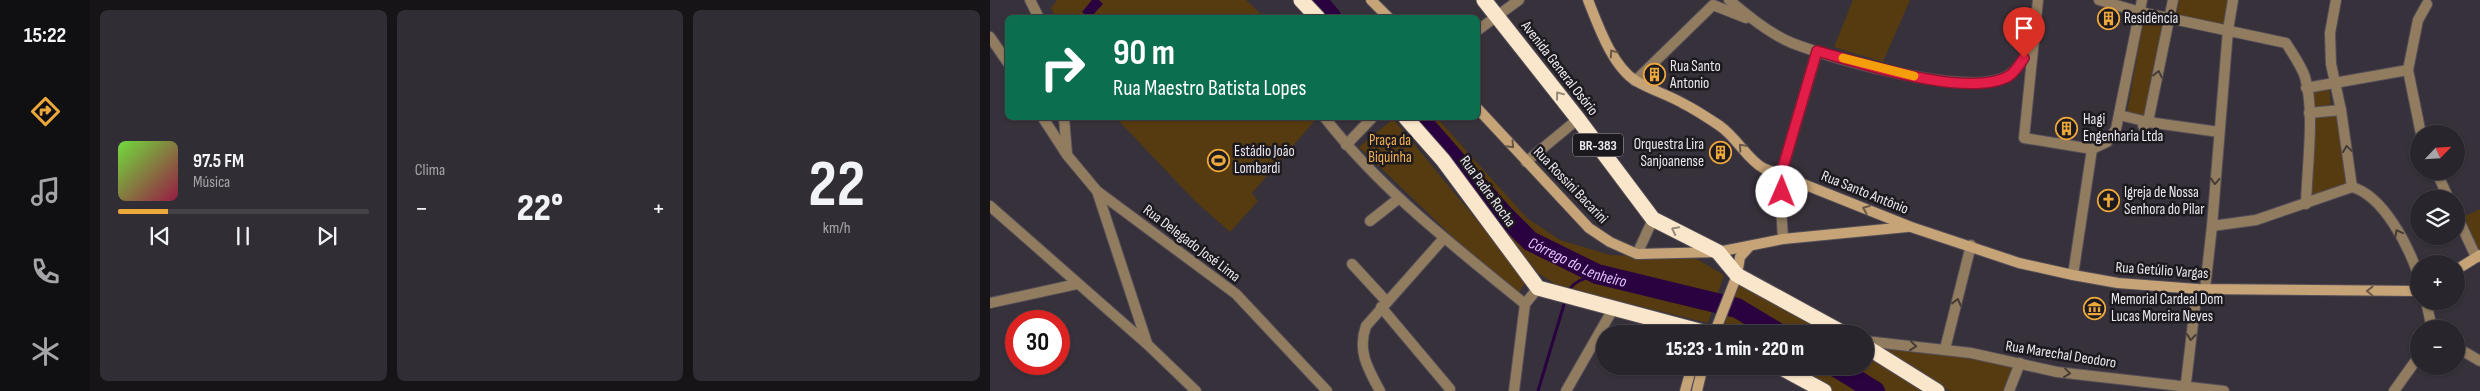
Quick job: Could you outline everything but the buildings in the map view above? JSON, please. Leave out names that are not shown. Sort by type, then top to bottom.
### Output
[{"type":"highway","points":[[1301,0],[1315,15]]},
{"type":"highway","name":"Avenida General Osório","points":[[1484,0],[1578,119],[1653,219],[1718,252],[1737,275]]},
{"type":"highway","name":"Rua Padre Rocha","points":[[1408,120],[1444,160],[1545,291]]},
{"type":"highway","name":"BR-383","points":[[1737,275],[1829,325]]},
{"type":"highway","points":[[1545,291],[1685,325]]},
{"type":"highway","points":[[1874,352],[1937,391]]},
{"type":"highway","points":[[1795,375],[1824,391]]},
{"type":"street","points":[[1030,0],[1038,15]]},
{"type":"street","points":[[1371,0],[1386,15]]},
{"type":"street","points":[[1480,28],[1519,0]]},
{"type":"street","name":"Rua Santo Antônio","points":[[1588,0],[1609,48],[1635,81],[1685,104],[1719,125],[1741,144],[1756,164],[1911,227]]},
{"type":"street","points":[[1729,0],[1761,24],[1790,42],[1887,70],[1931,78],[1978,83],[2009,76],[2033,46]]},
{"type":"street","points":[[2038,0],[2024,138],[2092,149],[2113,137],[2142,0]]},
{"type":"street","points":[[2099,0],[2140,12],[2286,43],[2304,76],[2306,88],[2309,113],[2306,204]]},
{"type":"street","points":[[2145,124],[2173,0]]},
{"type":"street","points":[[2185,388],[2212,226],[2228,30],[2233,0]]},
{"type":"street","points":[[2336,0],[2330,46],[2352,187]]},
{"type":"street","points":[[2419,125],[2408,70],[2418,20],[2426,4]]},
{"type":"street","points":[[1635,81],[1713,5],[1761,24]]},
{"type":"street","points":[[990,37],[1005,59]]},
{"type":"street","points":[[1783,239],[1781,206],[1783,179],[1781,174],[1817,51]]},
{"type":"street","points":[[2306,88],[2408,70]]},
{"type":"street","points":[[2309,113],[2341,110]]},
{"type":"street","name":"Rua Rossini Bacarini","points":[[1480,111],[1589,228],[1610,242],[1637,254],[1718,252],[1783,239],[1911,227]]},
{"type":"street","points":[[2119,115],[2145,124],[2219,132]]},
{"type":"street","points":[[1526,162],[1578,119]]},
{"type":"street","name":"Rua Delegado José Lima","points":[[1044,120],[1067,155],[1097,191],[1236,294],[1327,391]]},
{"type":"street","points":[[1064,120],[1067,155]]},
{"type":"street","points":[[1327,120],[1346,145],[1398,199],[1526,304]]},
{"type":"street","points":[[1346,145],[1370,120]]},
{"type":"street","points":[[2073,275],[2092,149]]},
{"type":"street","points":[[2212,226],[2256,220],[2352,187],[2366,192],[2395,226],[2410,258]]},
{"type":"street","points":[[1097,191],[1147,344]]},
{"type":"street","points":[[1370,221],[1398,199]]},
{"type":"street","points":[[990,206],[1147,344],[1196,391]]},
{"type":"street","points":[[1637,254],[1653,219]]},
{"type":"street","name":"Rua Getúlio Vargas","points":[[1911,227],[2019,263],[2118,283],[2201,289],[2410,291]]},
{"type":"street","points":[[2465,230],[2479,256],[2465,265]]},
{"type":"street","points":[[1380,391],[1363,357],[1361,342],[1366,326],[1444,238]]},
{"type":"street","points":[[1945,349],[1971,246]]},
{"type":"street","points":[[1715,325],[1728,301],[1737,275],[1740,256],[1749,247]]},
{"type":"street","points":[[1352,264],[1450,390]]},
{"type":"street","points":[[990,303],[1077,284]]},
{"type":"street","points":[[1514,391],[1526,304],[1545,291]]},
{"type":"street","points":[[1566,391],[1613,309]]},
{"type":"street","name":"Rua Marechal Deodoro","points":[[1874,342],[1945,349],[2057,372],[2224,391]]},
{"type":"street","points":[[2465,352],[2480,361]]},
{"type":"street","points":[[2009,391],[2020,363]]},
{"type":"street","points":[[2394,391],[2410,369]]},
{"type":"street","points":[[1685,391],[1689,375]]},
{"type":"street","points":[[1697,391],[1701,375]]},
{"type":"green space","points":[[1057,0],[1246,0],[1262,15],[1054,15],[1051,8]]},
{"type":"green space","points":[[1853,0],[1910,0],[1883,62],[1834,47]]},
{"type":"green space","points":[[2179,0],[2229,0],[2224,26],[2176,15]]},
{"type":"green space","points":[[2144,18],[2165,22],[2148,116],[2127,112]]},
{"type":"green space","points":[[2329,87],[2331,107],[2313,109],[2310,89]]},
{"type":"green space","points":[[2340,114],[2347,184],[2312,197],[2311,117]]},
{"type":"green space","name":"Estádio João Lombardi","points":[[1118,120],[1315,120],[1252,193],[1258,201],[1230,232],[1195,201]]},
{"type":"green space","name":"Praça da Biquinha","points":[[1394,120],[1524,277],[1524,285],[1519,292],[1514,291],[1456,240],[1359,147]]},
{"type":"green space","points":[[1411,120],[1439,120],[1527,218],[1560,240],[1610,255],[1695,258],[1724,275],[1708,323],[1558,286],[1538,273]]},
{"type":"green space","points":[[2480,209],[2480,249],[2476,250],[2465,227],[2465,216]]},
{"type":"green space","points":[[1739,282],[1812,325],[1724,325]]},
{"type":"green space","points":[[1874,345],[2017,365],[2007,391],[1950,391]]},
{"type":"green space","points":[[1874,361],[1924,391],[1830,391],[1806,375],[1874,375]]},
{"type":"shaded area","points":[[1092,0],[1099,0],[1103,4],[1093,15],[1086,15],[1082,12]]},
{"type":"waterway","name":"Córrego do Lenheiro","points":[[1317,0],[1330,15]]},
{"type":"waterway","name":"Córrego do Lenheiro","points":[[1421,120],[1504,215],[1530,241],[1597,274],[1737,308],[1765,325]]},
{"type":"waterway","points":[[1568,292],[1576,283],[1597,274]]},
{"type":"waterway","points":[[1538,391],[1565,301]]},
{"type":"waterway","name":"Córrego do Lenheiro","points":[[1849,375],[1875,391]]},
{"type":"slow traffic","points":[[1843,58],[1914,76]]},
{"type":"place","name":"Residência","points":[[2108,18]]},
{"type":"place","name":"Rua Santo Antonio","points":[[1654,75]]},
{"type":"place","name":"Hagi Engenharia Ltda","points":[[2067,128]]},
{"type":"place","name":"Orquestra Lira Sanjoanense","points":[[1720,153]]},
{"type":"place","name":"Estádio João Lombardi","points":[[1218,160]]},
{"type":"place","name":"Igreja de Nossa Senhora do Pilar","points":[[2108,201]]},
{"type":"place","name":"Memorial Cardeal Dom Lucas Moreira Neves","points":[[2095,308]]},
{"type":"route","points":[[1782,192],[1783,179],[1781,174],[1817,51],[1887,70],[1923,77],[1978,83],[2009,76],[2024,58]]}]
